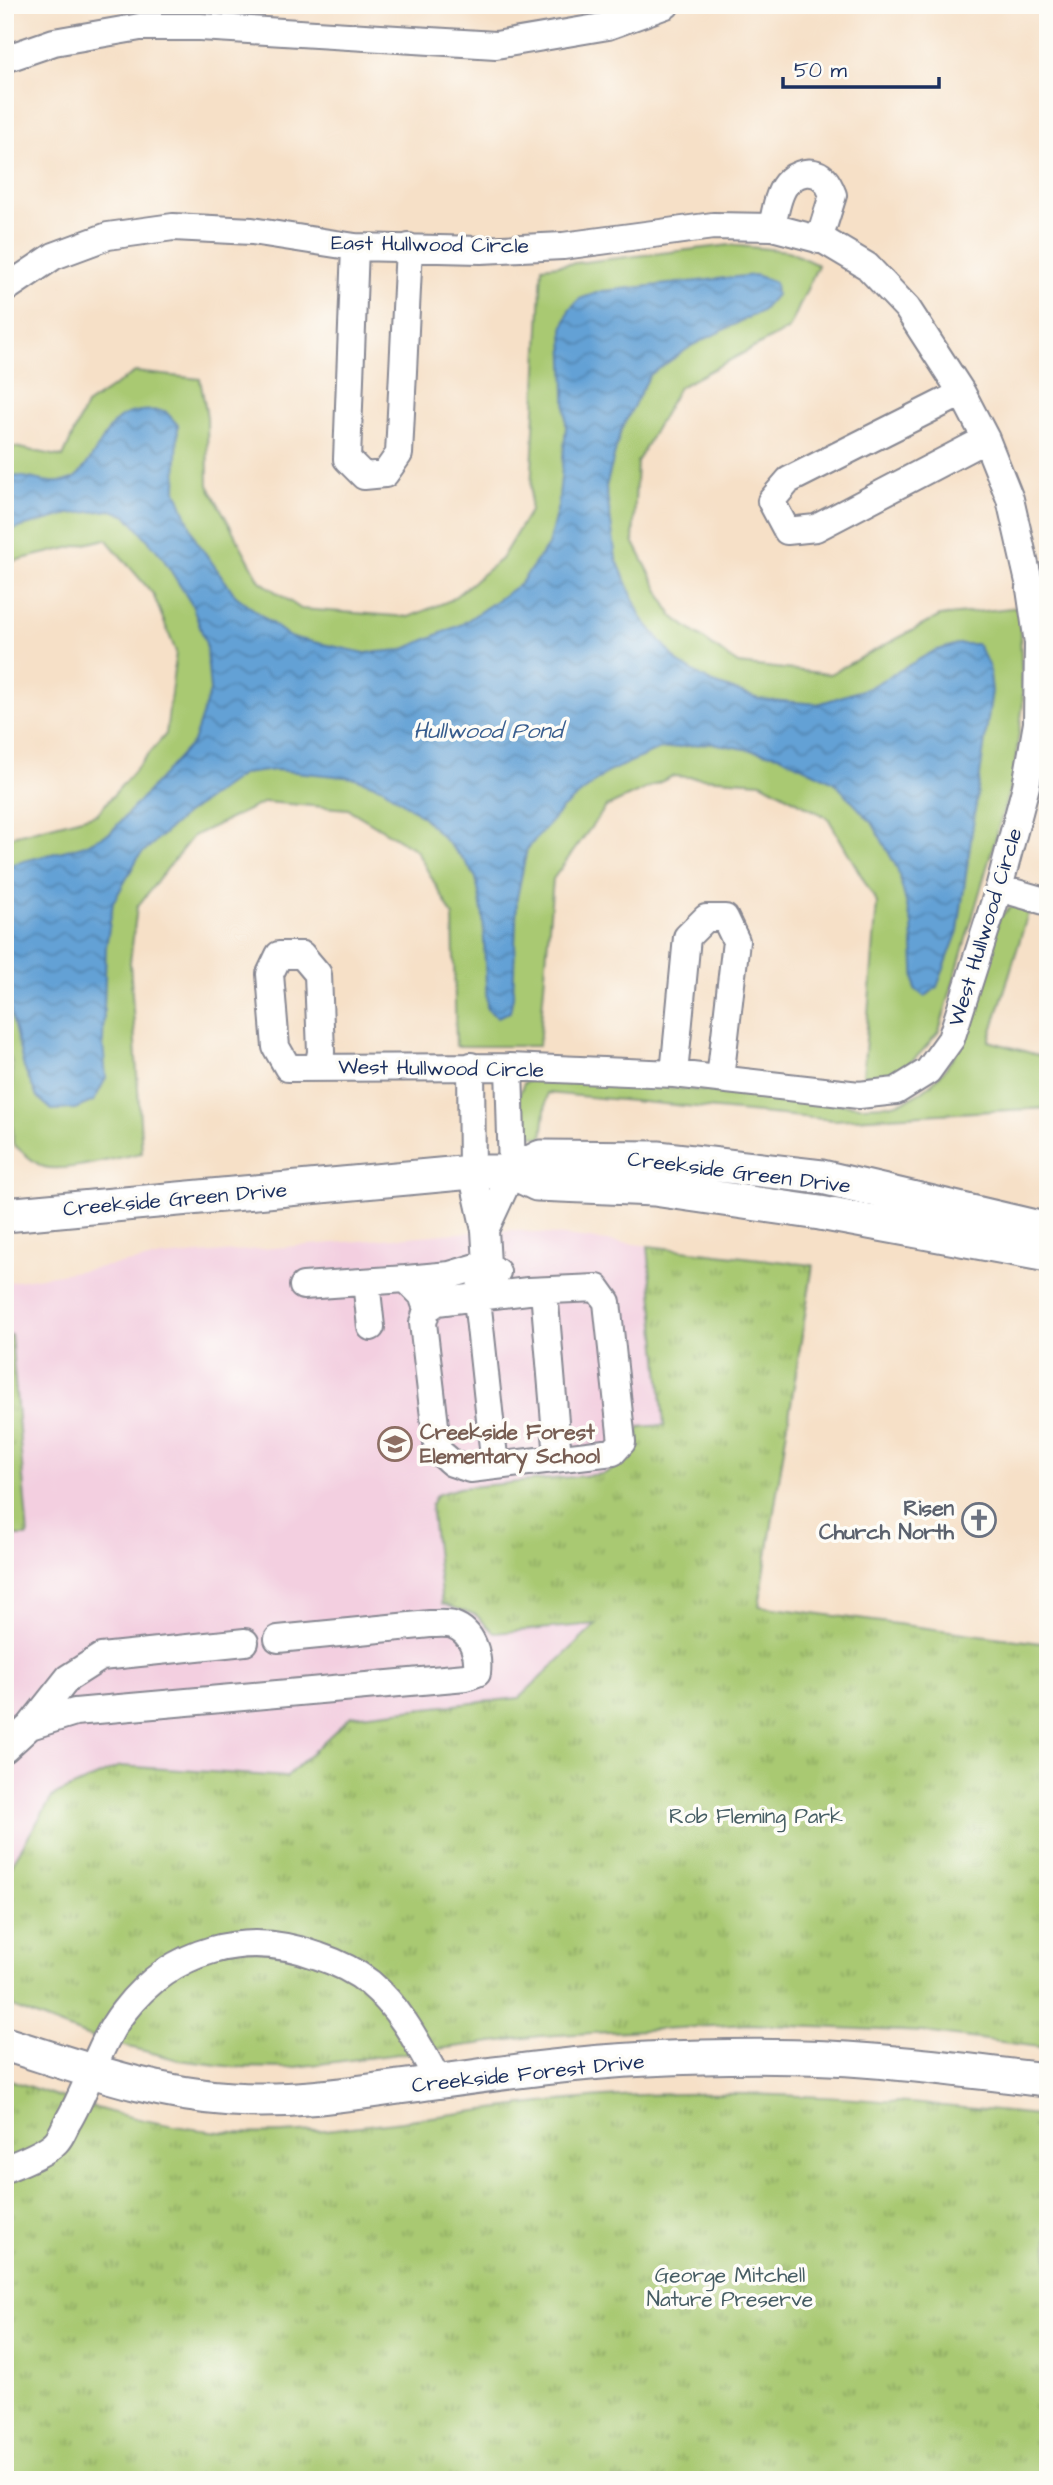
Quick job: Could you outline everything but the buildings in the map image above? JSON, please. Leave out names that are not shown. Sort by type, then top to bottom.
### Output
[{"type":"main road","name":"Creekside Green Drive","points":[[512,1172],[541,1157],[658,1158],[822,1177],[1048,1230]]},
{"type":"main road","name":"Creekside Green Drive","points":[[5,1215],[472,1172],[512,1172],[537,1184],[654,1189],[820,1213],[1048,1255]]},
{"type":"main road","name":"Creekside Forest Drive","points":[[9,2044],[93,2073],[175,2093],[233,2099],[299,2099],[585,2063],[751,2056],[895,2063],[1048,2080]]},
{"type":"street","points":[[5,59],[54,42],[200,16],[496,45],[608,26],[666,5]]},
{"type":"street","points":[[772,227],[785,185],[799,174],[814,173],[825,179],[833,195],[822,241]]},
{"type":"street","name":"East Hullwood Circle","points":[[5,289],[54,256],[108,236],[173,227],[252,231],[355,247],[481,250],[563,246],[713,226],[772,227],[822,241]]},
{"type":"street","name":"West Hullwood Circle","points":[[318,1067],[321,1052],[318,974],[302,955],[279,955],[270,974],[276,1047],[288,1068],[471,1066],[674,1074],[859,1095],[896,1091],[928,1071],[951,1039],[999,888],[1026,786],[1037,723],[1038,643],[1029,582],[1010,499],[986,439],[962,393],[907,308],[867,266],[822,241]]},
{"type":"street","points":[[355,247],[347,459],[364,477],[385,474],[399,454],[409,247]]},
{"type":"street","points":[[962,393],[789,480],[771,501],[787,531],[816,528],[986,439]]},
{"type":"street","points":[[999,888],[1048,902]]},
{"type":"street","points":[[674,1074],[687,937],[706,918],[726,918],[736,941],[720,1079]]},
{"type":"street","points":[[471,1066],[472,1172],[485,1230],[487,1264],[477,1299],[495,1466]]},
{"type":"street","points":[[485,1230],[512,1172],[509,1067]]},
{"type":"street","points":[[303,1286],[450,1275],[487,1264]]},
{"type":"street","points":[[487,1264],[508,1281],[536,1291]]},
{"type":"street","points":[[405,1279],[422,1295],[427,1309],[423,1323],[439,1451],[452,1464],[470,1469],[612,1452],[622,1442],[607,1301],[597,1288],[536,1291],[437,1302],[427,1309]]},
{"type":"street","points":[[366,1282],[371,1327]]},
{"type":"street","points":[[536,1291],[558,1458]]},
{"type":"street","points":[[30,1726],[75,1712],[466,1678],[477,1673],[479,1659],[470,1638],[454,1625],[430,1624],[278,1639]]},
{"type":"street","points":[[5,1749],[30,1726],[68,1678],[101,1657],[245,1642]]},
{"type":"street","points":[[5,2169],[24,2162],[56,2143],[93,2073],[107,2033],[127,2007],[157,1978],[195,1955],[235,1944],[272,1944],[302,1950],[336,1962],[369,1982],[400,2013],[439,2082]]},
{"type":"shaded area","name":"Creekside Forest Elementary School","points":[[513,1230],[813,1265],[598,1622],[519,1698],[351,1716],[286,1777],[120,1766],[5,1875],[5,1283],[162,1257]]},
{"type":"green space","points":[[730,245],[788,251],[818,265],[789,329],[679,387],[637,462],[633,541],[672,616],[738,664],[830,674],[940,616],[1019,607],[1023,704],[1013,778],[939,1031],[907,1064],[889,1072],[863,1076],[877,903],[828,818],[761,782],[673,776],[606,807],[553,879],[539,1046],[456,1046],[453,916],[416,850],[348,809],[265,802],[193,836],[137,907],[130,962],[142,1153],[64,1168],[44,1167],[32,1160],[13,1144],[12,1065],[5,1039],[5,838],[97,814],[166,734],[176,652],[153,594],[106,539],[5,563],[5,445],[63,457],[86,405],[135,372],[200,379],[207,417],[208,485],[260,581],[301,609],[409,617],[451,600],[501,559],[530,511],[542,267]]},
{"type":"green space","points":[[1010,907],[1030,907],[989,1041],[1048,1058],[1048,1108],[834,1120],[547,1093],[542,1138],[519,1133],[519,1095],[524,1083],[542,1075],[861,1106],[893,1104],[918,1094],[939,1076],[955,1054],[968,1028],[999,918]]},
{"type":"green space","name":"Rob Fleming Park","points":[[648,1246],[813,1265],[759,1606],[1048,1644],[1048,2048],[923,2032],[748,2024],[540,2036],[287,2068],[234,2067],[179,2060],[87,2036],[5,2004],[5,1875],[53,1796],[120,1766],[286,1777],[351,1716],[519,1698],[597,1624],[494,1633],[476,1615],[442,1604],[431,1505],[436,1495],[459,1488],[603,1474],[629,1456],[636,1443],[639,1427],[664,1425]]},
{"type":"green space","points":[[5,1335],[11,1335],[28,1536],[5,1536]]},
{"type":"green space","name":"George Mitchell Nature Preserve","points":[[5,2078],[84,2105],[138,2119],[192,2129],[242,2133],[329,2130],[552,2102],[660,2094],[826,2097],[1048,2116],[1048,2480],[5,2480]]},
{"type":"water","name":"Hullwood Pond","points":[[755,275],[775,282],[776,295],[762,311],[693,345],[650,375],[621,430],[606,487],[616,558],[641,617],[679,663],[711,682],[759,699],[818,704],[868,688],[934,651],[958,644],[977,644],[989,665],[992,691],[958,931],[937,987],[925,997],[915,989],[912,925],[897,868],[873,824],[834,782],[778,755],[711,743],[657,750],[606,773],[562,809],[527,849],[517,898],[513,997],[510,1012],[497,1017],[487,1009],[483,917],[476,878],[464,860],[423,817],[383,788],[355,778],[275,770],[243,774],[185,815],[139,856],[113,903],[106,947],[103,1042],[106,1078],[94,1101],[75,1109],[52,1110],[37,1097],[24,1068],[5,989],[5,866],[82,846],[110,833],[193,742],[210,691],[206,644],[192,605],[161,555],[127,516],[112,510],[69,514],[15,529],[5,528],[5,477],[49,482],[74,478],[84,469],[112,425],[119,419],[136,412],[165,411],[178,425],[176,490],[196,540],[236,596],[290,637],[365,653],[402,650],[462,624],[520,584],[548,545],[558,506],[566,427],[563,329],[569,310],[579,299],[602,291]]},
{"type":"place","name":"Creekside Forest Elementary School","points":[[395,1444]]},
{"type":"place","name":"Risen Church North","points":[[979,1520]]}]
